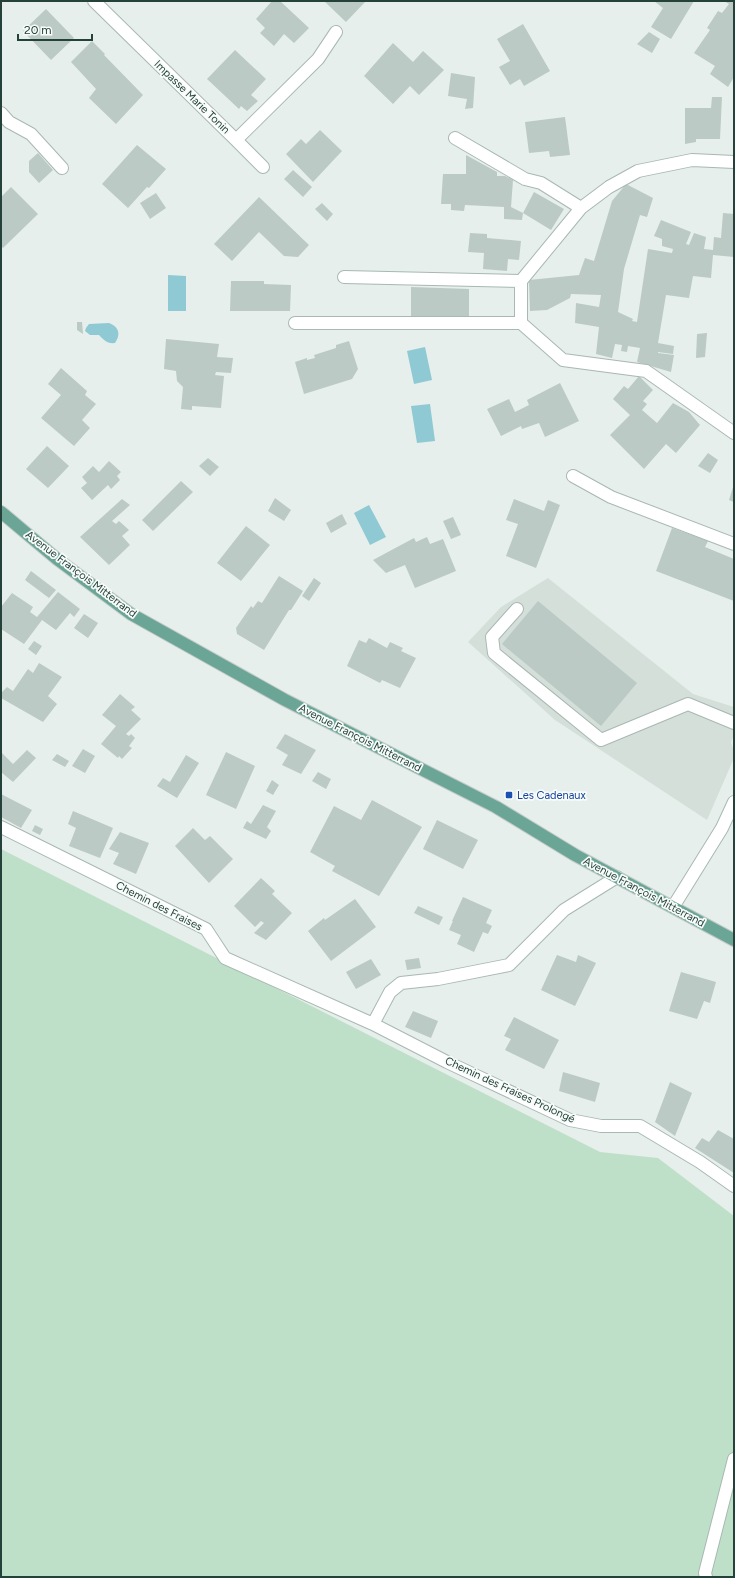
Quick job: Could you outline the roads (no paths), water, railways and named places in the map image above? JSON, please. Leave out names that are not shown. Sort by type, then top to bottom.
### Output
[{"type":"main road","name":"Avenue François Mitterrand","points":[[1,512],[57,559],[131,614],[285,700],[496,807],[575,855],[734,940]]},
{"type":"street","name":"Impasse Marie Tonin","points":[[94,1],[236,140],[318,59],[336,32]]},
{"type":"street","points":[[1,113],[9,122],[31,134],[62,168]]},
{"type":"street","points":[[455,138],[525,179],[541,183],[581,208]]},
{"type":"street","points":[[236,140],[263,168]]},
{"type":"street","points":[[520,323],[521,281],[581,208],[608,187],[638,171],[692,160],[734,162]]},
{"type":"street","points":[[344,277],[521,281]]},
{"type":"street","points":[[294,323],[520,323],[564,360],[646,371],[734,433]]},
{"type":"street","points":[[573,476],[611,497],[734,544]]},
{"type":"street","points":[[517,609],[492,637],[494,653],[600,740],[688,704],[734,723]]},
{"type":"street","points":[[673,907],[722,828],[734,802]]},
{"type":"street","name":"Chemin des Fraises","points":[[1,827],[206,929],[225,958],[373,1024]]},
{"type":"street","points":[[373,1024],[390,992],[401,983],[438,979],[509,965],[564,910],[617,877]]},
{"type":"street","name":"Chemin des Fraises Prolongé","points":[[373,1024],[447,1062],[570,1120],[601,1126],[640,1126],[700,1162],[734,1186]]},
{"type":"street","points":[[706,1577],[705,1573],[734,1458]]},
{"type":"water","points":[[168,275],[186,276],[186,311],[168,311]]},
{"type":"water","points":[[109,323],[118,331],[118,337],[115,343],[104,340],[99,335],[90,335],[85,331],[89,324]]},
{"type":"water","points":[[425,347],[432,380],[414,384],[407,351]]},
{"type":"water","points":[[430,404],[435,441],[417,443],[411,406]]},
{"type":"water","points":[[369,505],[386,537],[370,545],[354,513]]},
{"type":"place","name":"Les Cadenaux","points":[[509,795]]}]
